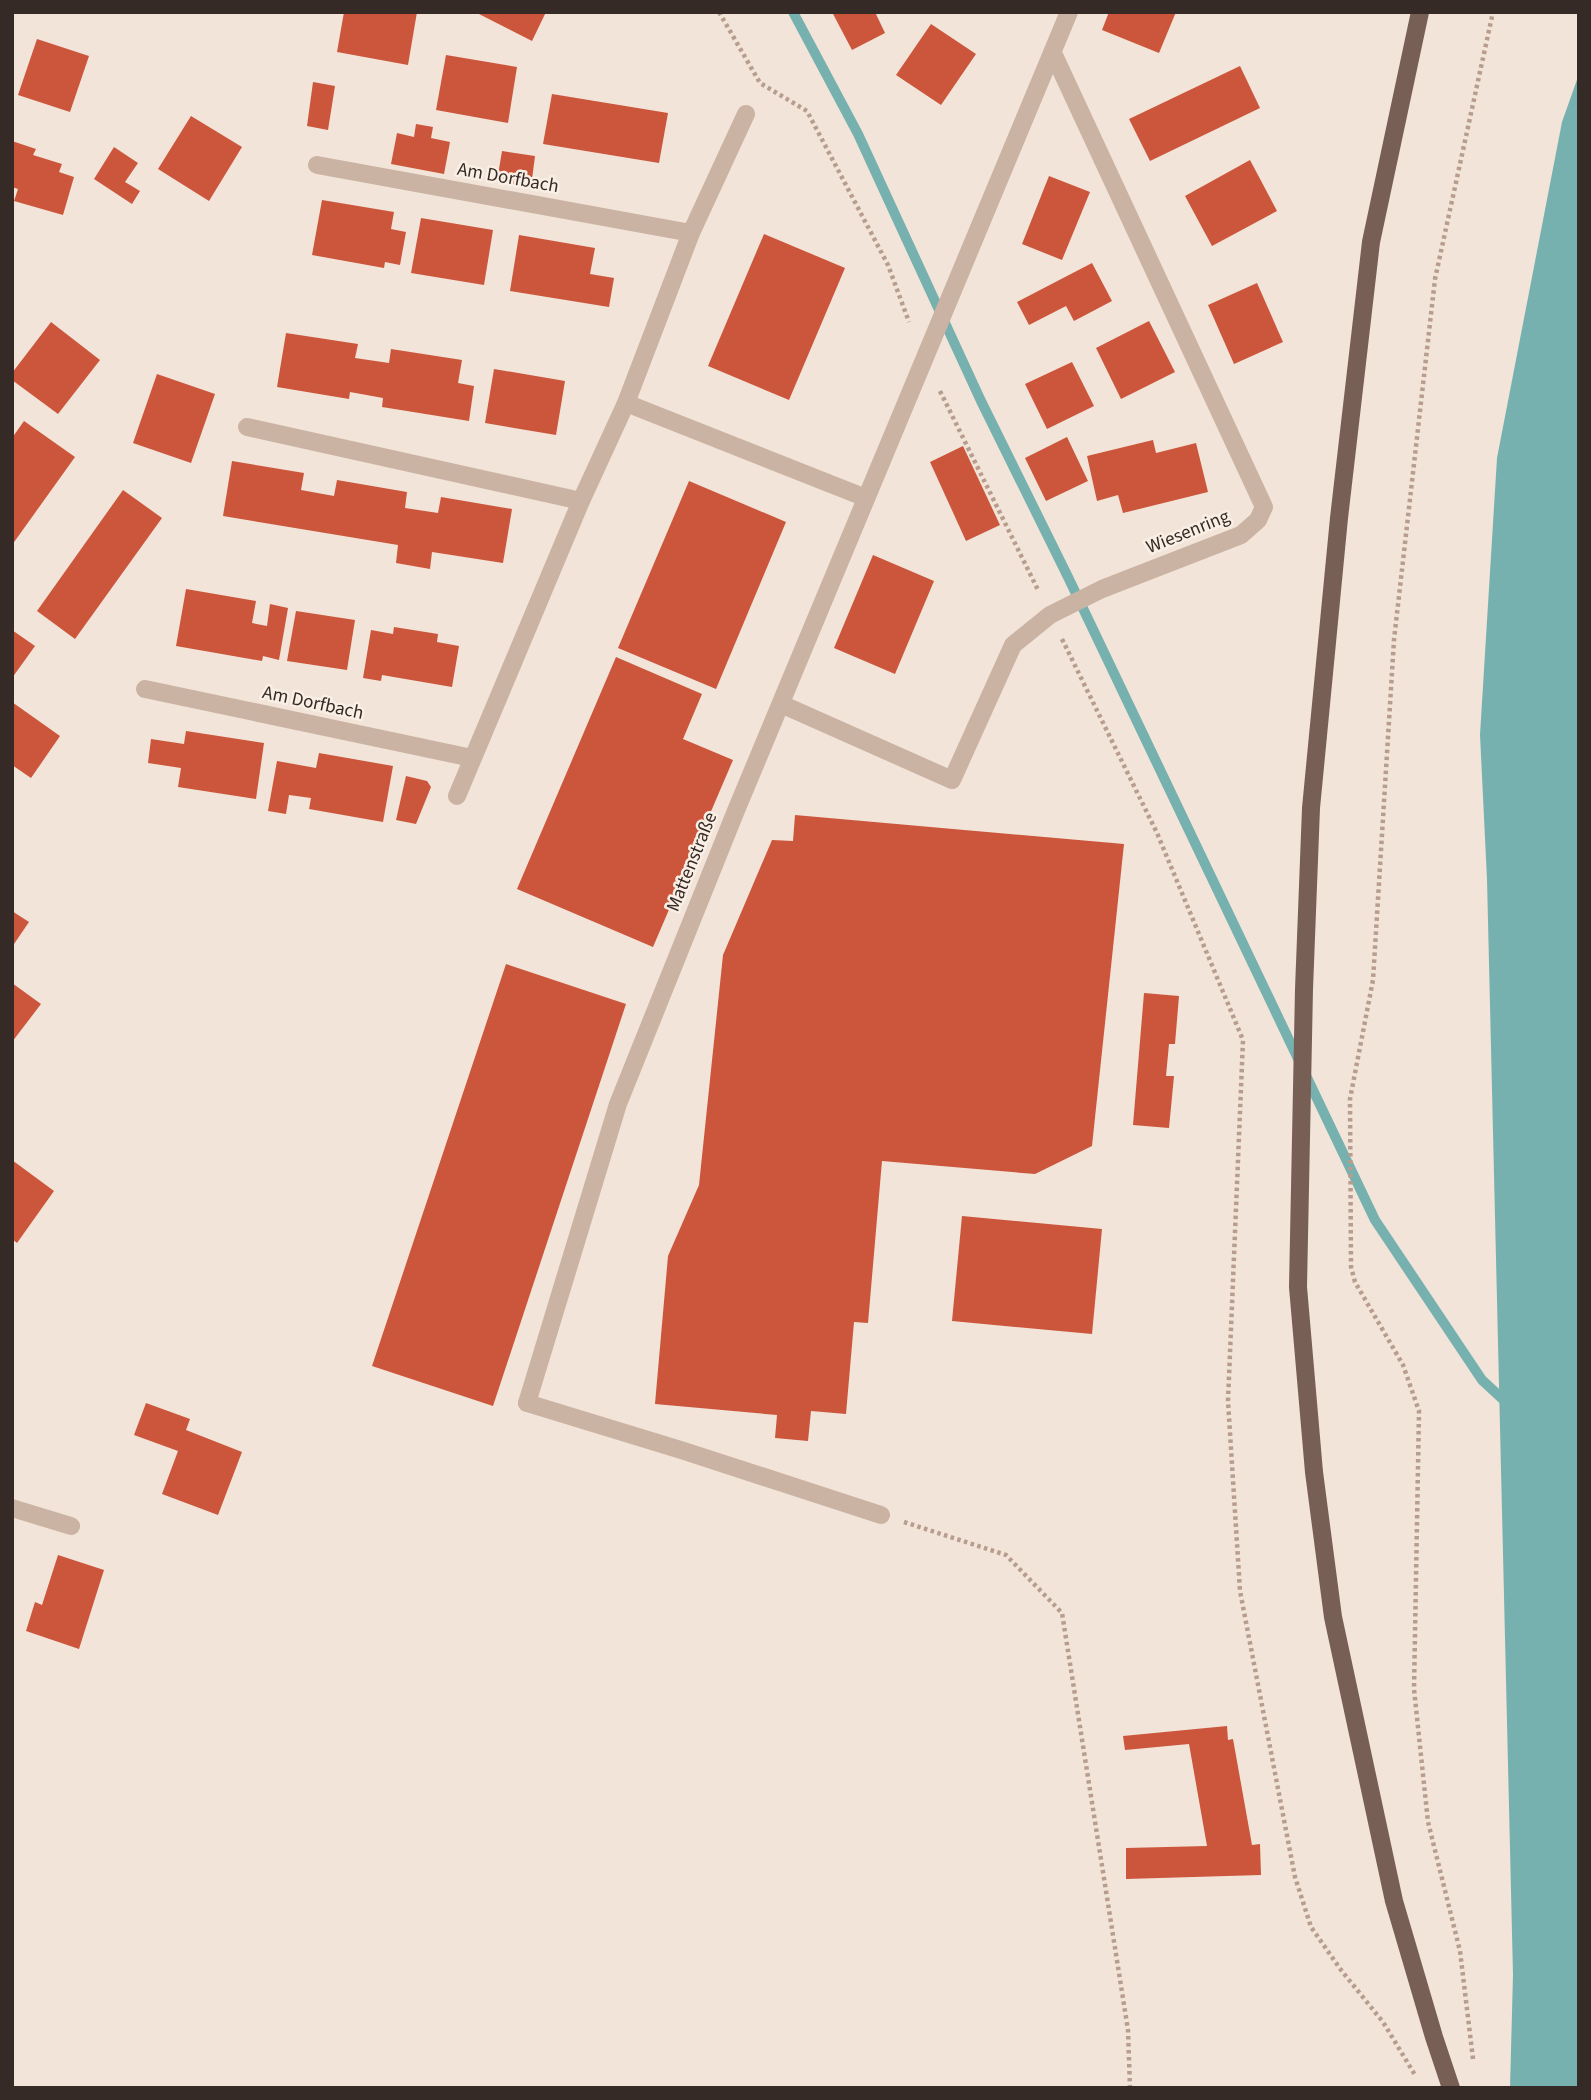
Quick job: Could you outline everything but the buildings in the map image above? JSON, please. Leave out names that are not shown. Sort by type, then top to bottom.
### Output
[{"type":"main road","points":[[1420,12],[1371,242],[1339,519],[1311,808],[1298,1287],[1314,1472],[1333,1617],[1394,1900],[1451,2088]]},
{"type":"street","points":[[926,355],[1069,12]]},
{"type":"street","name":"Wiesenring","points":[[781,704],[952,780],[1013,645],[1056,612],[1102,589],[1241,535],[1258,520],[1264,507],[1053,53]]},
{"type":"street","points":[[457,796],[581,500],[626,402],[691,233],[746,114]]},
{"type":"street","name":"Am Dorfbach","points":[[317,164],[691,233]]},
{"type":"street","name":"Mattenstraße","points":[[881,1515],[527,1403],[618,1104],[735,813],[926,355]]},
{"type":"street","points":[[626,402],[866,498]]},
{"type":"street","points":[[247,427],[581,500]]},
{"type":"street","name":"Am Dorfbach","points":[[145,689],[472,758]]},
{"type":"street","points":[[12,1508],[71,1527]]},
{"type":"path","points":[[719,12],[760,83],[807,111],[888,265],[949,407],[1056,612],[1157,833],[1243,1040],[1228,1401],[1240,1591],[1295,1877],[1311,1927],[1383,2022],[1416,2077]]},
{"type":"path","points":[[1473,2060],[1461,1951],[1428,1822],[1414,1689],[1419,1411],[1404,1364],[1354,1282],[1349,1248],[1350,1099],[1373,980],[1394,640],[1435,279],[1493,12]]},
{"type":"path","points":[[881,1515],[1006,1555],[1062,1613],[1128,2030],[1130,2088]]},
{"type":"water","points":[[1579,74],[1579,2088],[1510,2088],[1513,1975],[1487,879],[1480,735],[1497,458],[1562,122]]},
{"type":"waterway","points":[[793,12],[858,134],[981,401],[1068,577],[1375,1220],[1482,1380],[1508,1404]]}]
